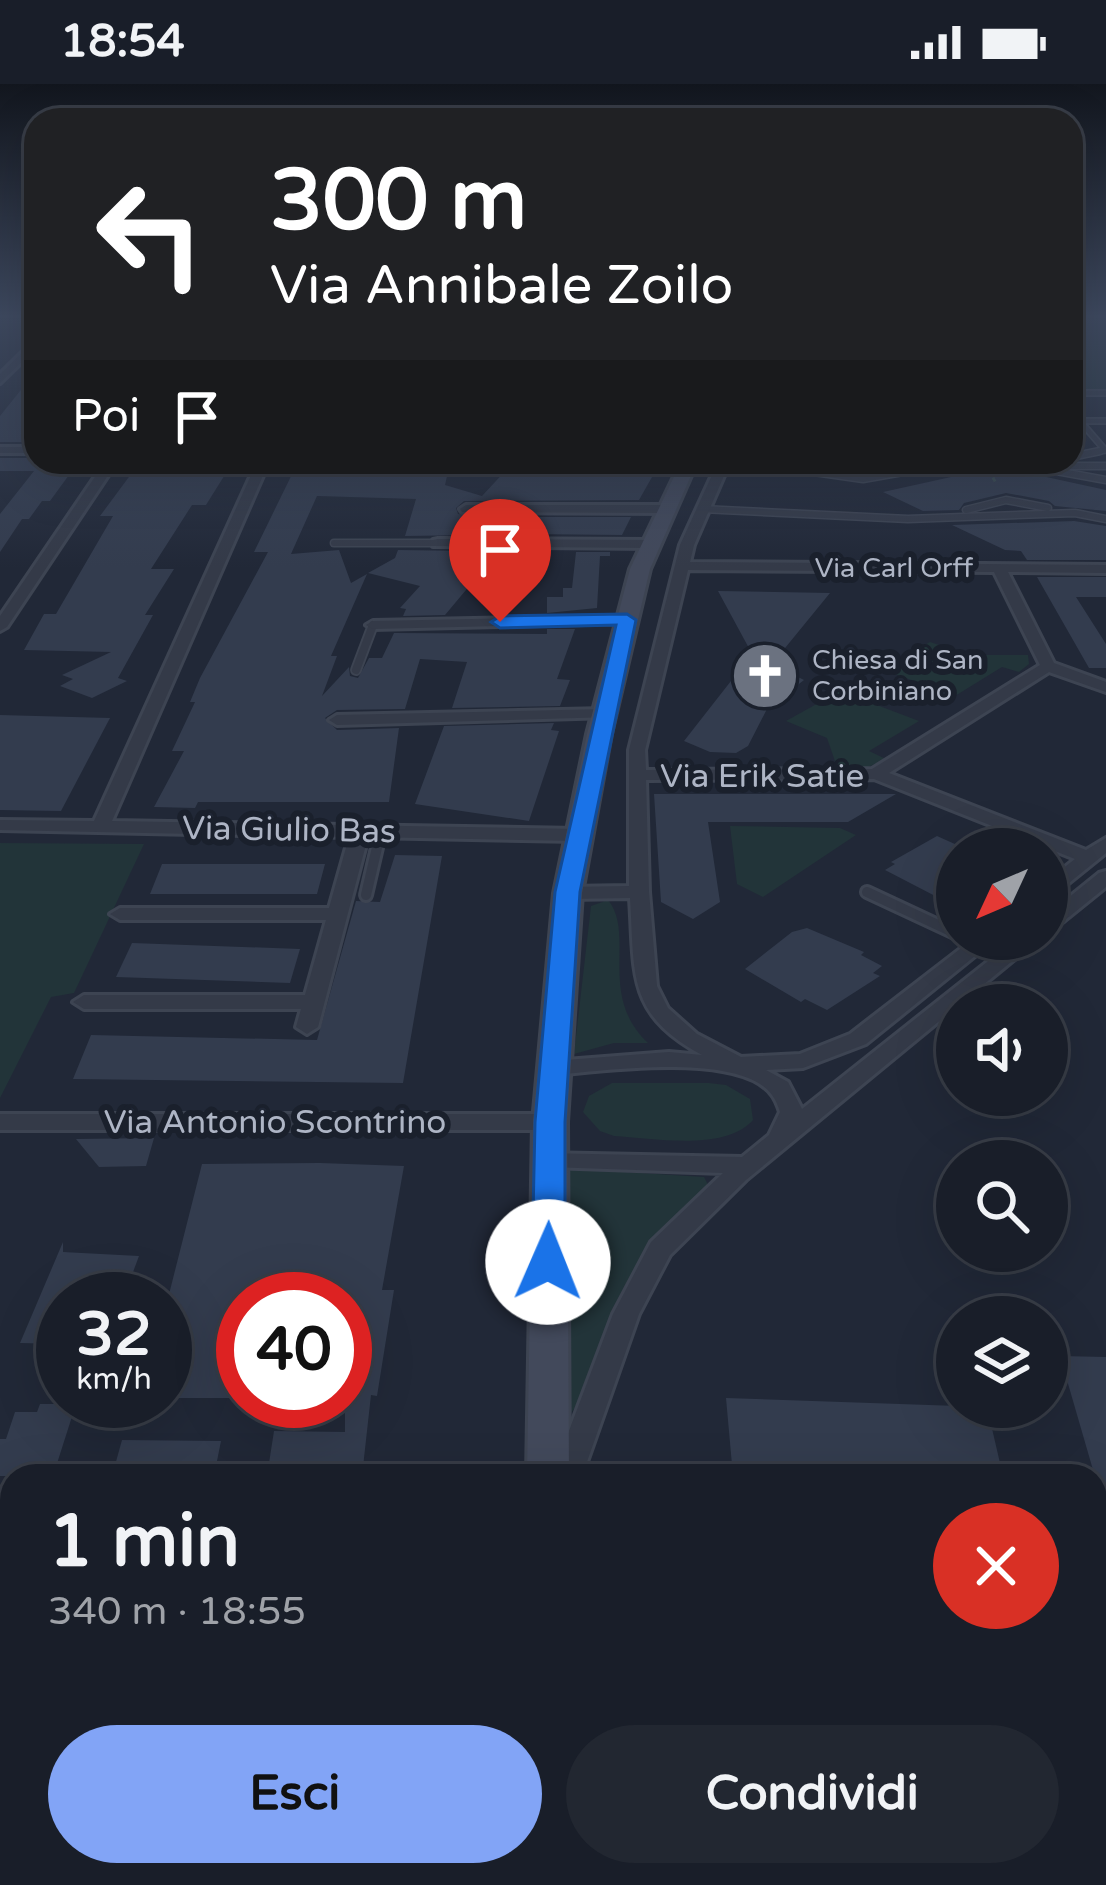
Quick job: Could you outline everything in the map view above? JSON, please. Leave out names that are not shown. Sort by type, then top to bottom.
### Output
[{"type":"street","points":[[0,627],[103,474]]},
{"type":"street","points":[[100,827],[258,474]]},
{"type":"street","points":[[548,1464],[550,1141],[568,892],[627,620],[651,544],[684,474]]},
{"type":"street","points":[[719,474],[682,566],[638,750],[639,892],[646,986],[689,1039],[780,1087],[792,1112],[778,1141]]},
{"type":"street","points":[[466,508],[668,509]]},
{"type":"street","points":[[438,543],[651,544]]},
{"type":"street","name":"Via Carl Orff","points":[[682,566],[1106,569]]},
{"type":"street","points":[[999,568],[1048,666],[1106,687]]},
{"type":"street","points":[[373,625],[627,620]]},
{"type":"street","points":[[875,774],[1048,666]]},
{"type":"street","points":[[337,720],[605,714]]},
{"type":"street","name":"Via Erik Satie","points":[[636,776],[875,774],[1089,858]]},
{"type":"street","name":"Via Giulio Bas","points":[[0,825],[578,835]]},
{"type":"street","points":[[307,1027],[338,914],[370,831]]},
{"type":"street","points":[[1068,874],[1106,844]]},
{"type":"street","points":[[1068,908],[1106,877]]},
{"type":"street","points":[[568,892],[639,892]]},
{"type":"street","points":[[120,914],[338,914]]},
{"type":"street","points":[[553,1068],[669,1059],[731,1065],[803,1061],[858,1039],[948,960]]},
{"type":"street","points":[[571,1464],[626,1314],[660,1250],[748,1166],[1003,960]]},
{"type":"street","points":[[84,1002],[314,1002]]},
{"type":"street","name":"Via Antonio Scontrino","points":[[0,1122],[550,1141],[748,1166]]},
{"type":"lane","points":[[1083,428],[1105,450]]},
{"type":"lane","points":[[832,474],[869,479],[895,474]]},
{"type":"lane","points":[[1073,474],[1106,480]]},
{"type":"lane","points":[[703,509],[915,519],[1006,500],[1106,518]]},
{"type":"lane","points":[[947,514],[1075,513]]},
{"type":"lane","points":[[334,543],[438,543]]},
{"type":"lane","points":[[356,670],[373,625]]},
{"type":"lane","points":[[366,895],[370,831]]},
{"type":"lane","points":[[867,892],[936,923]]},
{"type":"path","points":[[991,474],[1006,500]]},
{"type":"shaded area","points":[[930,642],[969,655],[1028,655],[1029,664],[1019,672],[1002,667],[955,696],[881,669]]},
{"type":"shaded area","points":[[840,691],[919,721],[869,751],[886,759],[868,767],[837,767],[827,738],[786,721]]},
{"type":"shaded area","points":[[730,826],[840,828],[856,835],[763,897],[737,884]]},
{"type":"shaded area","points":[[0,843],[144,844],[74,993],[51,997],[0,1098]]},
{"type":"shaded area","points":[[608,900],[619,930],[624,1005],[648,1043],[614,1043],[574,1054],[591,906]]},
{"type":"shaded area","points":[[612,1083],[726,1085],[750,1099],[753,1120],[741,1130],[707,1140],[614,1136],[600,1131],[583,1112],[589,1096]]},
{"type":"shaded area","points":[[561,1168],[704,1177],[708,1185],[656,1244],[622,1293],[571,1413],[559,1409]]},
{"type":"building","points":[[13,400],[24,400],[24,442],[0,442],[0,416]]},
{"type":"building","points":[[0,458],[24,458],[24,471],[0,471]]},
{"type":"building","points":[[32,474],[70,474],[50,501],[42,501],[29,519],[22,519],[0,552],[0,514]]},
{"type":"building","points":[[131,474],[225,474],[206,505],[192,505],[151,569],[174,569],[145,615],[153,615],[118,678],[127,681],[92,698],[60,686],[73,679],[62,675],[111,652],[24,650],[44,614],[56,614],[113,516],[100,516]]},
{"type":"building","points":[[292,474],[448,474],[445,485],[482,496],[502,474],[654,474],[639,500],[464,501],[456,508],[458,514],[482,517],[476,535],[405,536],[416,499],[317,496],[291,554],[339,550],[351,583],[367,574],[331,656],[337,656],[322,696],[349,667],[350,676],[358,678],[369,658],[382,658],[394,633],[547,634],[547,629],[575,629],[557,679],[570,680],[560,706],[452,708],[467,662],[420,659],[405,709],[337,710],[325,718],[337,730],[399,728],[389,802],[198,802],[195,808],[154,807],[184,751],[172,751],[195,702],[190,702],[200,678],[268,552],[254,552]]},
{"type":"building","points":[[965,474],[1033,474],[1106,490],[1106,511],[1055,506],[1006,493],[964,503],[959,510],[923,511],[883,492]]},
{"type":"building","points":[[539,517],[631,517],[622,535],[527,534]]},
{"type":"building","points":[[1074,521],[1106,526],[1106,560],[1027,560],[1021,551],[1005,550],[952,525]]},
{"type":"building","points":[[398,550],[497,553],[445,615],[403,616],[406,609],[400,608],[420,586],[368,573],[395,558]]},
{"type":"building","points":[[576,552],[610,552],[610,556],[600,556],[597,608],[547,613],[547,597],[563,597],[563,588],[572,588]]},
{"type":"building","points":[[1037,577],[1106,577],[1106,597],[1076,597],[1106,644],[1106,668],[1089,668]]},
{"type":"building","name":"Chiesa di San Corbiniano","points":[[718,591],[830,593],[772,664],[804,680],[767,709],[748,746],[736,753],[710,752],[684,741],[738,672],[757,663]]},
{"type":"building","points":[[0,715],[110,718],[61,811],[0,810]]},
{"type":"building","points":[[554,723],[551,730],[559,731],[529,821],[415,804],[444,726]]},
{"type":"building","points":[[654,794],[896,794],[848,822],[708,822],[720,902],[693,919],[661,902]]},
{"type":"building","points":[[936,837],[936,896],[885,870],[895,864],[891,862]]},
{"type":"building","points":[[395,855],[442,856],[403,1083],[73,1079],[91,1035],[317,1040],[356,901],[380,902]]},
{"type":"building","points":[[162,864],[325,864],[317,894],[150,894]]},
{"type":"building","points":[[807,928],[864,952],[861,955],[882,966],[873,973],[880,976],[827,1010],[805,999],[801,1002],[745,969],[792,932]]},
{"type":"building","points":[[132,943],[300,949],[290,983],[116,977]]},
{"type":"building","points":[[154,1138],[146,1166],[99,1167],[76,1139]]},
{"type":"building","points":[[202,1164],[404,1166],[382,1290],[394,1290],[377,1396],[372,1395],[372,1272],[216,1272],[216,1398],[192,1398],[192,1272],[175,1272]]},
{"type":"building","points":[[63,1242],[63,1252],[139,1256],[133,1272],[50,1272]]},
{"type":"building","points":[[36,1305],[36,1343],[20,1343]]},
{"type":"building","points":[[1068,1356],[1106,1357],[1106,1464],[1091,1464],[1068,1384]]},
{"type":"building","points":[[726,1398],[936,1405],[936,1428],[992,1428],[1000,1464],[732,1464]]},
{"type":"building","points":[[15,1412],[36,1412],[36,1428],[68,1428],[57,1464],[0,1464],[0,1439],[6,1439]]},
{"type":"building","points":[[345,1428],[367,1428],[363,1464],[269,1464],[274,1431],[345,1432]]},
{"type":"building","points":[[122,1440],[221,1441],[216,1464],[115,1464]]},
{"type":"place","name":"Chiesa di San Corbiniano","points":[[765,676]]},
{"type":"route","points":[[500,622],[627,620],[568,892],[550,1122],[548,1262]]}]
